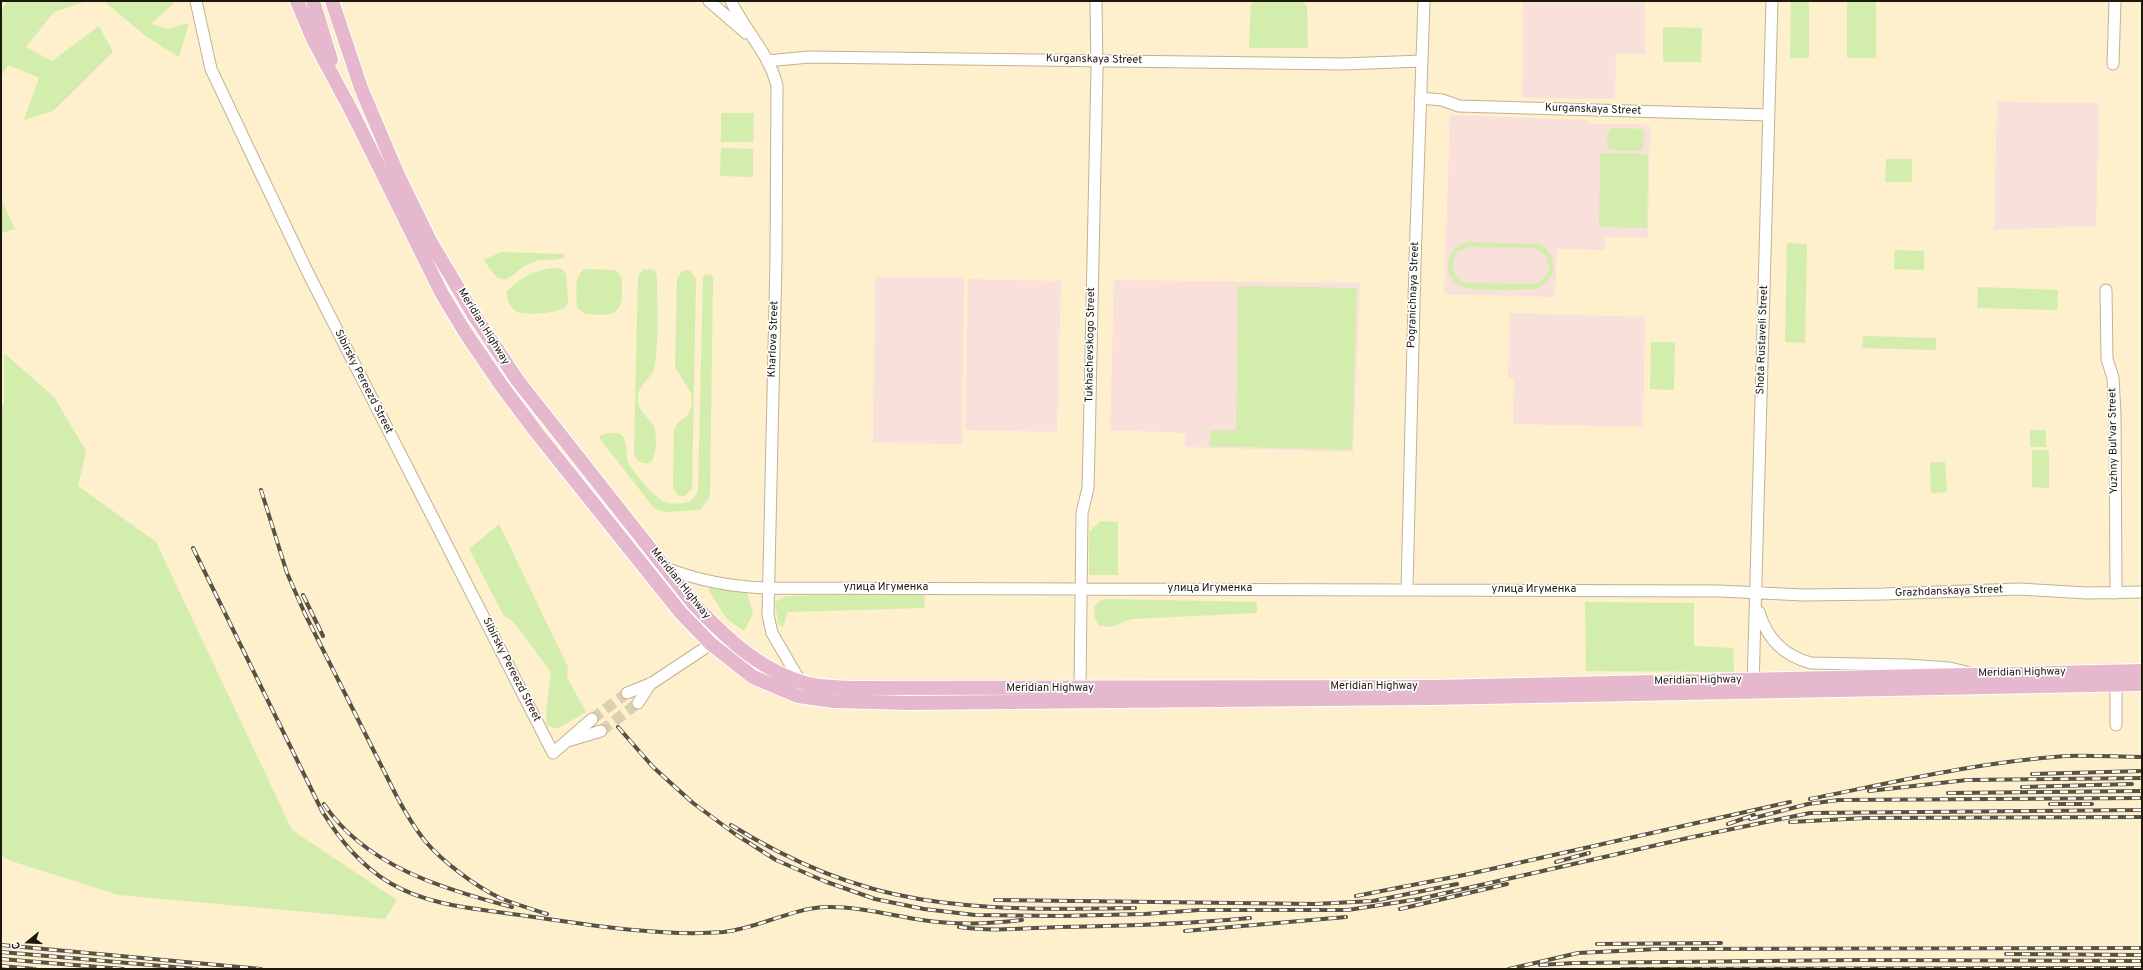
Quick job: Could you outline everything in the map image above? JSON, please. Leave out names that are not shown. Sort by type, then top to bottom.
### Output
[{"type":"main road","points":[[297,1],[313,39],[353,114]]},
{"type":"main road","points":[[313,1],[331,59],[353,114]]},
{"type":"main road","name":"Meridian Highway","points":[[332,1],[348,52],[387,151],[434,248],[505,362],[692,603],[721,633],[751,656],[780,673],[800,681],[822,686],[852,688],[1080,689],[2142,684]]},
{"type":"main road","name":"Meridian Highway","points":[[353,114],[421,252],[465,332],[501,385],[537,433],[660,588],[711,644],[753,677],[798,696],[834,702],[908,703],[1405,699],[1754,686],[1975,674],[2142,671]]},
{"type":"street","name":"Sibirsky Pereezd Street","points":[[196,1],[211,68],[312,280],[553,753],[567,742]]},
{"type":"street","points":[[710,2],[723,1]]},
{"type":"street","name":"Kharlova Street","points":[[731,1],[774,74],[778,98],[768,615],[772,633],[800,681]]},
{"type":"street","name":"Tukhachevskogo Street","points":[[1080,689],[1082,512],[1088,488],[1097,61],[1096,1]]},
{"type":"street","name":"Pogranichnaya Street","points":[[1407,589],[1424,1]]},
{"type":"street","name":"Shota Rustaveli Street","points":[[1754,686],[1772,1]]},
{"type":"street","points":[[2113,64],[2114,1]]},
{"type":"street","points":[[710,2],[755,41]]},
{"type":"street","name":"Kurganskaya Street","points":[[767,60],[809,57],[1343,64],[1422,61]]},
{"type":"street","name":"Kurganskaya Street","points":[[1420,98],[1442,100],[1459,106],[1768,115]]},
{"type":"street","name":"Yuzhny Bul'var Street","points":[[2106,290],[2107,359],[2113,378],[2115,414],[2116,593]]},
{"type":"street","name":"улица Игуменка","points":[[666,568],[688,577],[712,583],[768,588],[1719,591],[1756,599]]},
{"type":"street","name":"Grazhdanskaya Street","points":[[1756,599],[2019,589],[2116,593],[2142,592]]},
{"type":"street","points":[[1756,599],[1762,622],[1771,638],[1783,651],[1797,660],[1811,663],[1907,665],[1950,668],[1975,674]]},
{"type":"street","points":[[627,693],[652,683],[711,644]]},
{"type":"street","points":[[638,703],[652,683]]},
{"type":"street","points":[[2116,685],[2116,725]]},
{"type":"street","points":[[567,742],[592,719]]},
{"type":"street","points":[[567,742],[601,731]]},
{"type":"shaded area","points":[[1523,1],[1645,1],[1645,54],[1616,54],[1615,99],[1522,98]]},
{"type":"shaded area","points":[[1997,102],[2099,103],[2096,226],[1994,230]]},
{"type":"shaded area","points":[[1450,115],[1588,120],[1589,124],[1640,124],[1650,126],[1648,238],[1606,237],[1605,250],[1557,249],[1555,297],[1444,294]]},
{"type":"shaded area","points":[[875,277],[964,277],[962,444],[873,443]]},
{"type":"shaded area","points":[[968,279],[1061,281],[1057,432],[965,430]]},
{"type":"shaded area","points":[[1114,280],[1360,283],[1353,452],[1185,447],[1185,433],[1110,430]]},
{"type":"shaded area","points":[[1510,313],[1645,317],[1643,427],[1513,424],[1514,378],[1508,378]]},
{"type":"green space","points":[[8,1],[87,1],[54,12],[26,47],[52,61],[99,26],[113,52],[53,111],[24,120],[39,78],[8,65],[1,77],[1,11]]},
{"type":"green space","points":[[104,1],[176,1],[151,24],[167,29],[189,23],[179,57],[144,35]]},
{"type":"green space","points":[[1255,1],[1303,1],[1307,7],[1308,48],[1249,48],[1251,4]]},
{"type":"green space","points":[[1791,1],[1809,1],[1809,58],[1790,58]]},
{"type":"green space","points":[[1847,1],[1876,1],[1876,58],[1847,58]]},
{"type":"green space","points":[[1663,27],[1702,28],[1701,62],[1663,62]]},
{"type":"green space","points":[[721,113],[754,113],[753,142],[721,142]]},
{"type":"green space","points":[[1611,128],[1642,129],[1644,132],[1643,149],[1640,151],[1610,150],[1607,139],[1608,132]]},
{"type":"green space","points":[[721,148],[753,149],[753,177],[720,176]]},
{"type":"green space","points":[[1600,153],[1648,154],[1647,228],[1599,227]]},
{"type":"green space","points":[[1886,159],[1912,159],[1912,182],[1885,182]]},
{"type":"green space","points":[[1,199],[15,229],[1,233]]},
{"type":"green space","points":[[1468,242],[1539,244],[1551,255],[1554,268],[1548,281],[1535,289],[1469,289],[1455,283],[1448,270],[1450,256],[1460,245]],"holes":[[[1469,247],[1535,248],[1547,256],[1549,271],[1542,280],[1534,284],[1471,283],[1462,281],[1455,274],[1453,262],[1458,251]]]},
{"type":"green space","points":[[1787,243],[1807,244],[1805,343],[1785,342]]},
{"type":"green space","points":[[1895,250],[1924,251],[1924,270],[1894,269]]},
{"type":"green space","points":[[501,252],[564,254],[564,257],[536,261],[504,280],[498,278],[492,272],[484,260]]},
{"type":"green space","points":[[555,268],[562,269],[566,274],[568,303],[565,308],[561,310],[532,314],[519,313],[511,307],[508,302],[507,291],[517,282],[535,272]]},
{"type":"green space","points":[[585,269],[615,270],[620,275],[622,281],[622,295],[620,305],[616,311],[605,315],[585,314],[577,307],[577,281],[581,272]]},
{"type":"green space","points":[[650,269],[656,272],[657,276],[657,332],[655,365],[652,373],[639,391],[638,401],[641,409],[654,427],[656,445],[651,462],[642,463],[637,460],[634,455],[638,276],[643,270]]},
{"type":"green space","points":[[690,270],[696,279],[692,489],[684,496],[679,496],[673,488],[674,429],[678,423],[689,414],[692,403],[691,393],[675,367],[677,279],[682,271]]},
{"type":"green space","points":[[711,274],[713,278],[710,493],[708,500],[700,510],[665,512],[654,508],[600,439],[600,436],[611,433],[622,435],[625,441],[627,459],[630,466],[661,500],[679,504],[689,502],[695,497],[698,489],[703,278],[705,275]]},
{"type":"green space","points":[[1238,286],[1357,288],[1352,450],[1210,446],[1210,430],[1236,430]]},
{"type":"green space","points":[[1978,287],[2058,290],[2057,310],[1977,308]]},
{"type":"green space","points":[[1863,336],[1936,338],[1936,350],[1862,348]]},
{"type":"green space","points":[[1651,342],[1675,342],[1674,390],[1650,389]]},
{"type":"green space","points":[[4,353],[54,397],[86,451],[78,486],[156,542],[292,830],[397,900],[385,919],[119,895],[14,862],[1,856],[1,406],[4,405]]},
{"type":"green space","points":[[2030,430],[2046,430],[2046,447],[2030,447]]},
{"type":"green space","points":[[2032,450],[2049,450],[2049,488],[2032,487]]},
{"type":"green space","points":[[1930,462],[1945,462],[1947,492],[1931,493]]},
{"type":"green space","points":[[1100,521],[1118,522],[1118,575],[1089,575],[1089,532]]},
{"type":"green space","points":[[499,524],[568,667],[567,677],[586,712],[557,729],[547,725],[546,711],[551,672],[513,621],[504,616],[469,549]]},
{"type":"green space","points":[[715,587],[747,592],[753,614],[744,631],[726,618],[708,589]]},
{"type":"green space","points":[[925,592],[924,608],[788,612],[783,627],[778,624],[775,602],[786,596]]},
{"type":"green space","points":[[1108,599],[1257,602],[1257,613],[1131,619],[1111,627],[1099,626],[1095,618],[1094,608],[1099,601]]},
{"type":"green space","points":[[1585,602],[1694,603],[1694,646],[1733,648],[1734,672],[1586,671]]},
{"type":"tunnel","points":[[592,719],[627,693]]},
{"type":"tunnel","points":[[601,731],[638,703]]},
{"type":"railway","points":[[261,490],[287,573],[305,614],[397,797],[413,825],[432,849],[470,880],[500,898],[547,914]]},
{"type":"railway","points":[[193,548],[322,811],[336,832],[360,860],[379,876],[406,891],[439,902],[474,909],[651,932],[724,932],[750,927],[799,911],[825,907],[861,909],[946,923],[984,923],[1022,920]]},
{"type":"railway","points":[[303,595],[323,636]]},
{"type":"railway","points":[[618,727],[653,767],[693,803],[735,834],[776,860],[824,881],[875,899],[924,909],[975,915],[1061,916],[1145,914],[1199,910],[1348,910],[1419,899],[1688,838],[1810,813],[2142,810]]},
{"type":"railway","points":[[1810,799],[1937,773],[2001,763],[2066,756],[2142,757]]},
{"type":"railway","points":[[2032,774],[2142,771]]},
{"type":"railway","points":[[1869,791],[1967,780],[2142,778]]},
{"type":"railway","points":[[2022,787],[2132,784]]},
{"type":"railway","points":[[1948,793],[2142,791]]},
{"type":"railway","points":[[1750,819],[1808,804],[1839,800],[2142,798]]},
{"type":"railway","points":[[1356,896],[1469,874],[1790,802]]},
{"type":"railway","points":[[324,804],[341,825],[361,844],[383,859],[433,883],[512,907]]},
{"type":"railway","points":[[2050,804],[2092,804]]},
{"type":"railway","points":[[1728,824],[1754,815]]},
{"type":"railway","points":[[1790,822],[1866,818],[2142,817]]},
{"type":"railway","points":[[731,825],[798,861],[845,880],[894,894],[973,906],[1054,909],[1135,908]]},
{"type":"railway","points":[[1556,862],[1589,853]]},
{"type":"railway","points":[[995,900],[1315,904],[1373,901],[1457,884]]},
{"type":"railway","points":[[1400,909],[1507,884]]},
{"type":"railway","points":[[1185,931],[1346,917]]},
{"type":"railway","points":[[959,927],[1010,929],[1108,926],[1202,922],[1250,918]]},
{"type":"railway","points":[[1597,944],[1721,943]]},
{"type":"railway","points":[[1,945],[261,969]]},
{"type":"railway","points":[[1509,969],[1578,953],[1658,949],[2142,948]]},
{"type":"railway","points":[[1,952],[197,969]]},
{"type":"railway","points":[[2006,954],[2142,955]]},
{"type":"railway","points":[[1,959],[123,969]]},
{"type":"railway","points":[[1540,965],[1574,963],[1859,960],[2142,961]]},
{"type":"railway","points":[[1,966],[35,969]]},
{"type":"railway","points":[[1622,969],[2142,968]]}]
